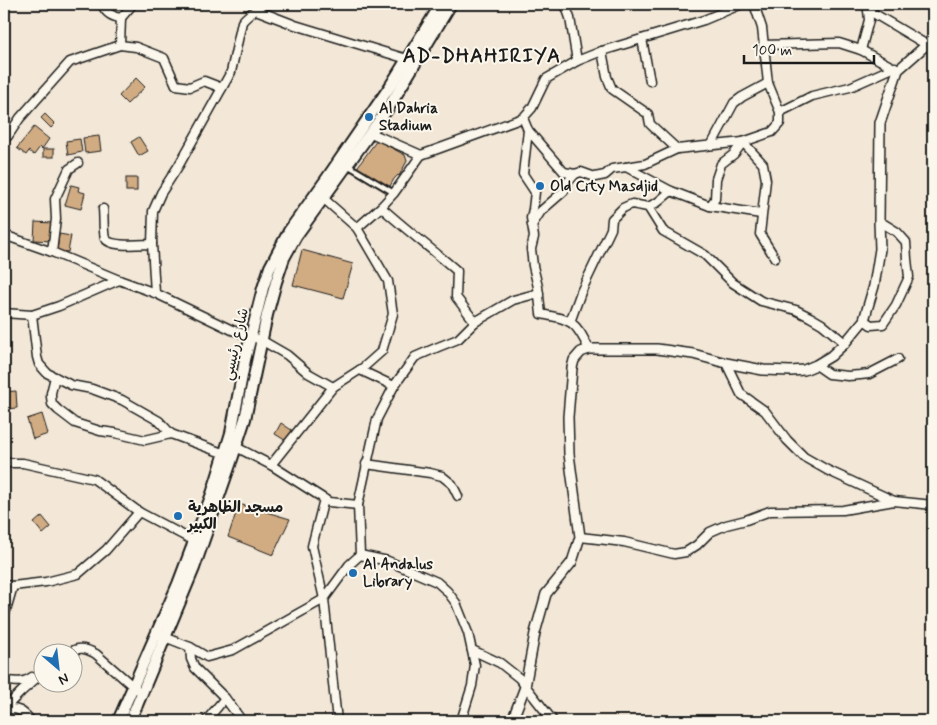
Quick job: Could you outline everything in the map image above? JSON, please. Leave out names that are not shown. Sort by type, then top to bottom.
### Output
[{"type":"main road","name":"شارع رئيسي","points":[[118,721],[133,687],[194,568],[245,418],[267,314],[284,258],[319,196],[441,4]]},
{"type":"main road","name":"شارع رئيسي","points":[[129,721],[142,693],[178,584],[212,494],[232,434],[245,360],[270,267],[289,231],[347,165],[389,107],[451,4]]},
{"type":"street","points":[[102,4],[104,10],[115,17],[121,18]]},
{"type":"street","points":[[120,45],[121,18],[133,4]]},
{"type":"street","points":[[565,4],[570,18],[577,61]]},
{"type":"street","points":[[357,228],[394,193],[421,155],[523,118],[532,108],[546,79],[577,61],[602,51],[704,20],[742,4]]},
{"type":"street","points":[[523,118],[528,130],[564,172],[575,174],[581,172],[595,177],[604,175],[612,169],[645,164],[677,149],[743,142],[772,132],[780,123],[780,112],[768,83],[762,28],[754,4]]},
{"type":"street","points":[[156,293],[152,244],[153,211],[230,72],[242,22],[246,17],[259,7],[296,25],[407,60],[412,70]]},
{"type":"street","points":[[861,50],[869,20],[869,7]]},
{"type":"street","points":[[780,112],[812,96],[850,86],[897,69],[931,44],[869,7]]},
{"type":"street","points":[[642,38],[650,81]]},
{"type":"street","points":[[763,45],[839,43],[861,50],[897,69]]},
{"type":"street","points":[[4,139],[20,118],[70,62],[120,45],[136,47],[164,58],[176,85],[190,87],[204,81],[222,88]]},
{"type":"street","points":[[602,51],[612,89],[648,114],[650,124],[677,149]]},
{"type":"street","points":[[512,721],[525,687],[535,632],[546,594],[572,562],[580,537],[569,454],[568,417],[574,360],[581,352],[589,349],[657,350],[693,354],[763,370],[791,372],[804,370],[831,356],[845,343],[864,320],[874,286],[880,249],[880,123],[897,69]]},
{"type":"street","points":[[712,144],[734,103],[768,83]]},
{"type":"street","points":[[528,130],[523,174],[535,192],[531,218],[534,237],[531,249],[541,314],[562,318],[574,323],[583,335],[589,349]]},
{"type":"street","points":[[371,133],[421,155]]},
{"type":"street","points":[[710,206],[715,199],[716,179],[721,164],[734,154],[743,142]]},
{"type":"street","points":[[743,142],[763,164],[766,180],[760,234],[775,258]]},
{"type":"street","points":[[52,252],[56,219],[56,199],[68,169],[78,163]]},
{"type":"street","points":[[626,167],[671,191],[710,206],[761,214]]},
{"type":"street","points":[[532,226],[540,211],[564,191],[568,182],[575,174]]},
{"type":"street","points":[[570,322],[584,285],[611,229],[612,219],[623,208],[632,204],[648,207],[658,202],[671,191]]},
{"type":"street","points":[[271,464],[333,387],[360,370],[382,350],[393,314],[388,281],[357,228],[319,196]]},
{"type":"street","points":[[381,207],[457,271],[456,297],[475,322]]},
{"type":"street","points":[[648,207],[662,231],[705,255],[732,283],[761,301],[796,310],[810,317],[822,324],[845,343]]},
{"type":"street","points":[[103,209],[105,237],[110,243],[152,244]]},
{"type":"street","points":[[864,320],[871,325],[883,324],[896,305],[909,277],[906,242],[897,232],[880,221]]},
{"type":"street","points":[[4,234],[156,293],[232,330],[262,340],[287,355],[308,373],[333,387]]},
{"type":"street","points":[[4,313],[32,315],[59,306],[119,280]]},
{"type":"street","points":[[360,555],[358,505],[366,464],[377,419],[394,386],[415,357],[458,339],[475,322],[513,300],[539,293]]},
{"type":"street","points":[[32,315],[38,361],[44,370],[71,384],[92,389],[122,400],[159,421],[171,434],[225,454]]},
{"type":"street","points":[[816,365],[829,374],[860,375],[869,374],[898,358]]},
{"type":"street","points":[[726,363],[742,394],[765,411],[787,440],[804,457],[827,470],[894,500],[933,505]]},
{"type":"street","points":[[360,370],[394,386]]},
{"type":"street","points":[[55,377],[50,397],[52,404],[75,423],[145,440],[171,434]]},
{"type":"street","points":[[236,447],[271,464],[329,502],[358,505]]},
{"type":"street","points":[[4,463],[23,463],[94,479],[139,512],[194,540]]},
{"type":"street","points":[[366,464],[442,476],[452,484],[458,496]]},
{"type":"street","points":[[324,499],[312,546],[324,599],[337,721]]},
{"type":"street","points":[[580,537],[624,542],[674,554],[686,552],[697,545],[710,532],[770,511],[843,510],[894,500]]},
{"type":"street","points":[[4,585],[13,586],[46,582],[78,574],[106,550],[139,512]]},
{"type":"street","points":[[161,635],[190,647],[207,657],[233,650],[324,599],[349,565],[360,555]]},
{"type":"street","points":[[360,555],[388,561],[437,582],[456,603],[468,633],[475,664],[472,686],[461,721]]},
{"type":"street","points":[[4,617],[13,586]]},
{"type":"street","points":[[190,647],[191,659],[195,668],[225,698],[242,721]]},
{"type":"street","points":[[82,648],[96,654],[142,693]]},
{"type":"street","points":[[472,650],[500,663],[519,678],[553,721]]},
{"type":"street","points":[[4,680],[15,682],[24,681],[32,677]]},
{"type":"street","points":[[4,710],[32,682]]},
{"type":"street","points":[[206,721],[225,698]]},
{"type":"street","points":[[4,710],[12,708],[24,713],[31,721]]},
{"type":"lane","points":[[347,165],[394,193]]},
{"type":"building","points":[[136,78],[145,87],[127,104],[119,96]]},
{"type":"building","points":[[45,114],[55,124],[51,128],[41,118]]},
{"type":"building","points":[[34,127],[49,139],[42,149],[40,147],[34,155],[29,151],[26,155],[17,148]]},
{"type":"building","points":[[99,136],[101,151],[85,153],[83,138]]},
{"type":"building","points":[[139,137],[148,151],[139,156],[131,142]]},
{"type":"building","points":[[80,139],[82,152],[68,155],[66,141]]},
{"type":"building","points":[[377,140],[405,155],[407,161],[399,176],[394,179],[389,188],[356,169]]},
{"type":"building","points":[[43,149],[54,149],[54,157],[43,157]]},
{"type":"building","points":[[126,178],[137,178],[137,191],[126,191]]},
{"type":"building","points":[[71,185],[79,187],[78,191],[85,193],[81,209],[65,205]]},
{"type":"building","points":[[35,222],[53,223],[52,241],[34,240]]},
{"type":"building","points":[[59,234],[71,236],[68,252],[57,251]]},
{"type":"building","points":[[302,250],[353,264],[343,298],[293,285]]},
{"type":"building","points":[[16,391],[17,408],[4,409],[4,392]]},
{"type":"building","points":[[42,414],[48,434],[33,439],[27,419]]},
{"type":"building","points":[[281,423],[296,433],[288,442],[275,434]]},
{"type":"building","points":[[239,504],[290,519],[273,555],[228,537]]},
{"type":"building","points":[[42,516],[51,527],[43,534],[34,523]]},
{"type":"place","name":"Al Dahria Stadium","points":[[369,117]]},
{"type":"place","name":"Old City Masdjid","points":[[540,186]]},
{"type":"place","name":"مسجد الظاهرية الكبير","points":[[178,516]]},
{"type":"place","name":"Al Andalus Library","points":[[353,573]]},
{"type":"district","name":"AD-DHAHIRIYA","points":[[482,55]]}]
